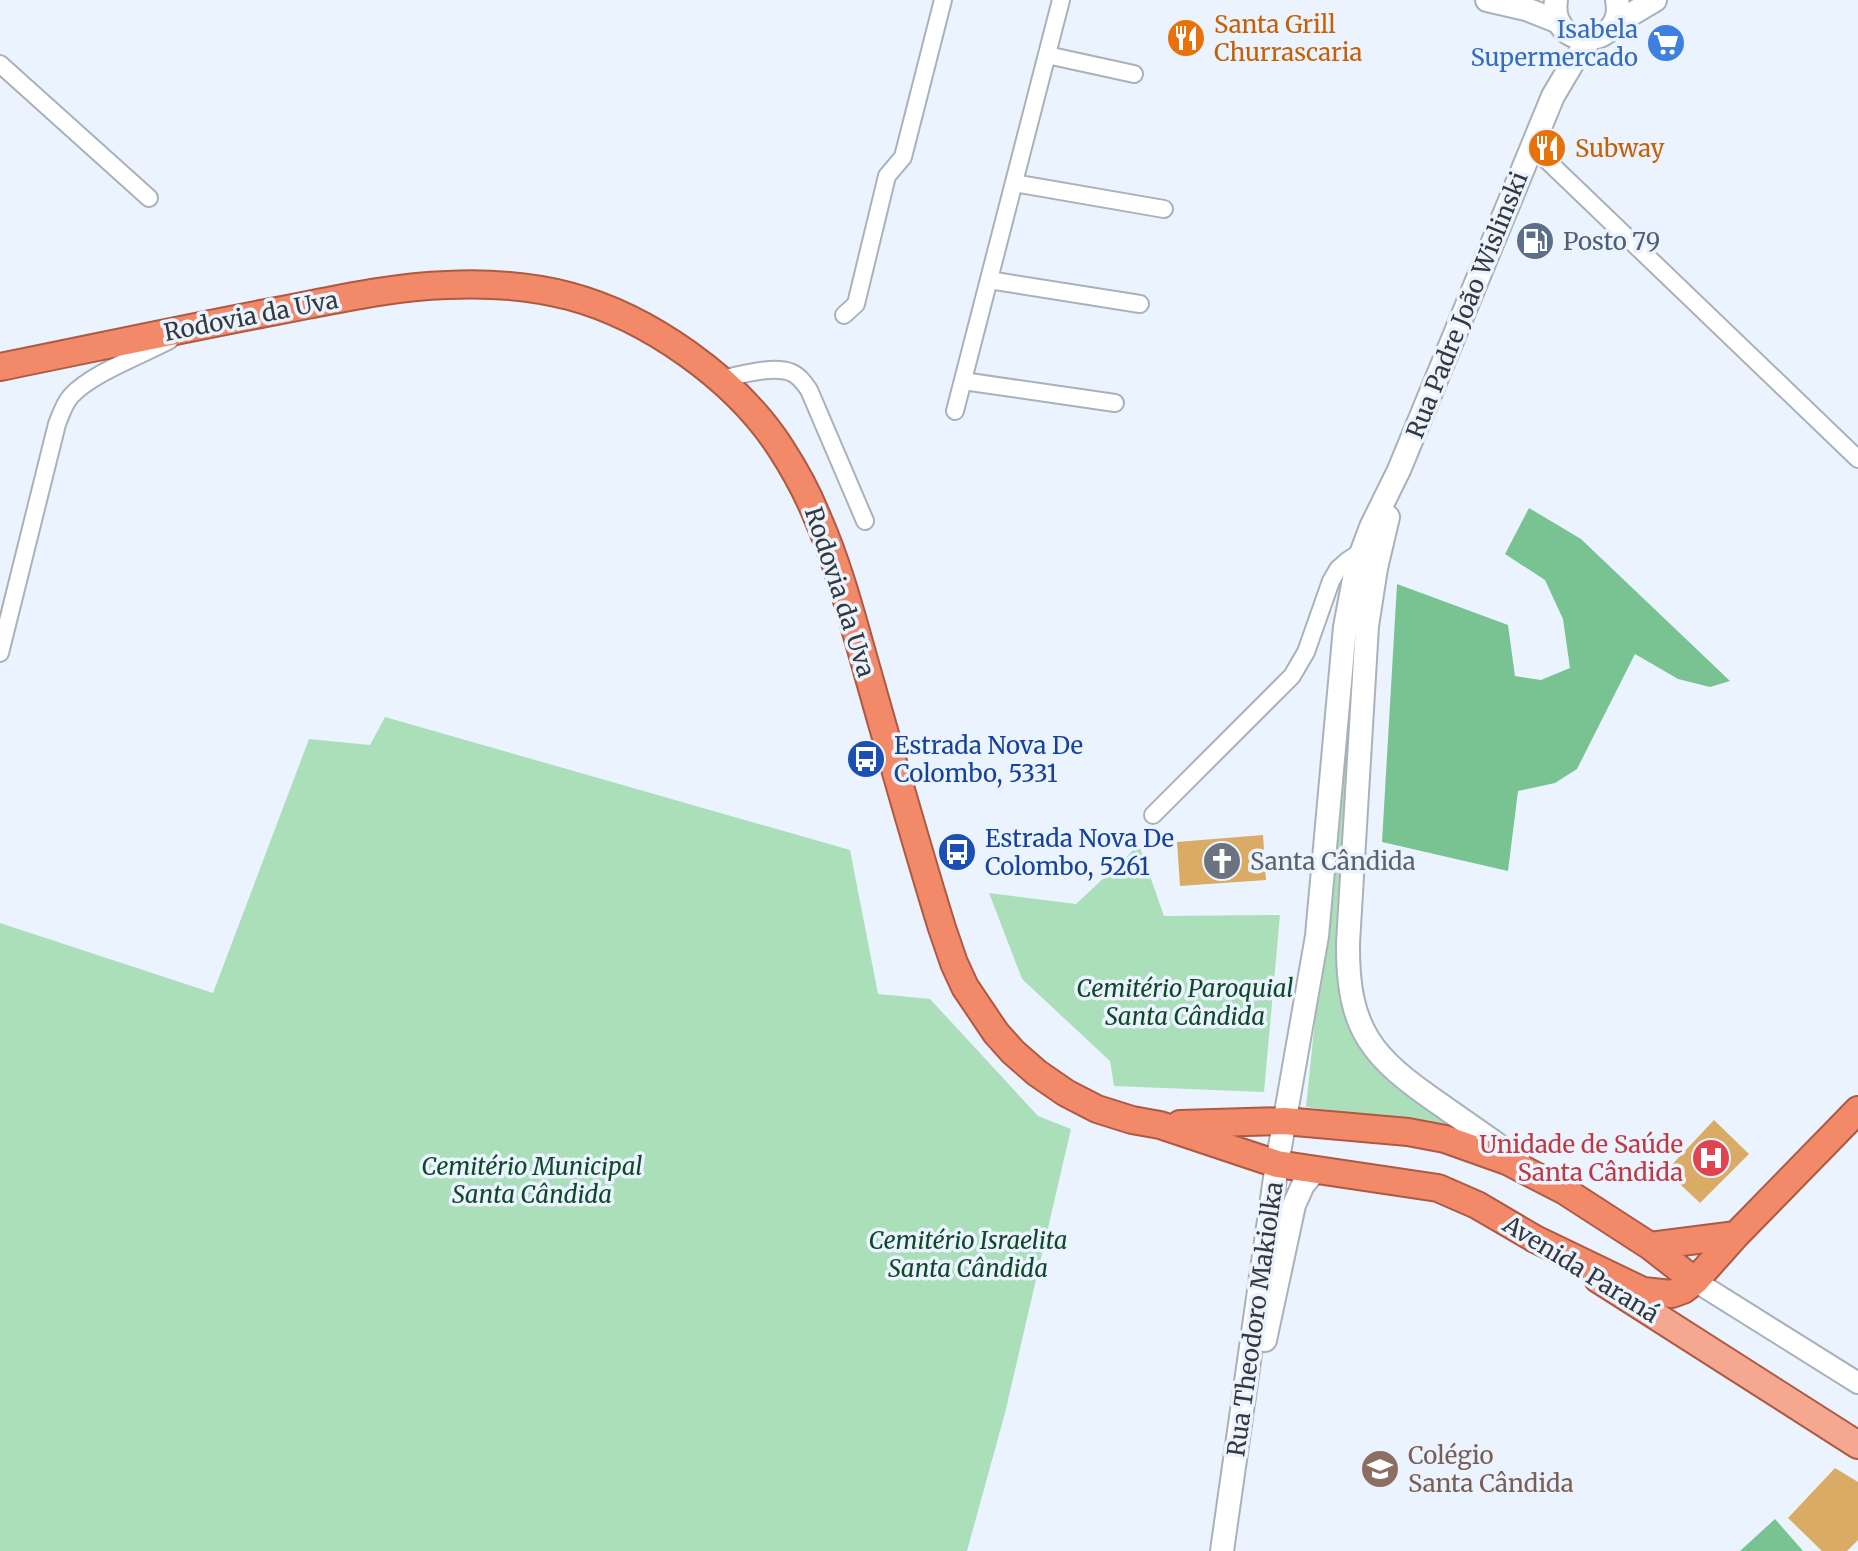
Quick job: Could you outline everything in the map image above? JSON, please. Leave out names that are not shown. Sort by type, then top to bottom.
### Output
[{"type":"highway","name":"Rodovia da Uva","points":[[0,367],[410,287],[448,285],[491,285],[568,296],[627,318],[688,355],[719,379],[758,417],[803,485],[835,565],[954,963],[965,987],[996,1033],[1037,1073],[1097,1109],[1160,1125],[1277,1164]]},
{"type":"highway","points":[[1535,1239],[1643,1291],[1666,1294],[1683,1290],[1858,1110]]},
{"type":"highway","name":"Rodovia da Uva","points":[[1160,1125],[1284,1121]]},
{"type":"highway","points":[[1284,1121],[1408,1132],[1445,1139],[1507,1161],[1565,1191],[1695,1281]]},
{"type":"highway","name":"Avenida Paraná","points":[[1277,1164],[1438,1188],[1477,1205],[1535,1239]]},
{"type":"highway","points":[[1656,1252],[1736,1235]]},
{"type":"highway","points":[[1656,1252],[1675,1268],[1677,1287],[1666,1294]]},
{"type":"main road","points":[[1487,0],[1560,17],[1572,36],[1590,39],[1599,37],[1655,0]]},
{"type":"main road","points":[[1613,25],[1617,16],[1617,0]]},
{"type":"main road","name":"Rua Padre João Wislinski","points":[[1553,96],[1560,17]]},
{"type":"main road","name":"Rua Padre João Wislinski","points":[[1284,1121],[1319,923],[1345,627],[1355,574],[1371,527],[1399,470],[1553,96],[1590,39]]},
{"type":"main road","name":"Rua Padre João Wislinski","points":[[1399,470],[1376,568],[1367,626],[1347,964],[1354,1005],[1367,1039],[1386,1063],[1410,1084],[1565,1191]]},
{"type":"main road","points":[[1336,724],[1347,736],[1352,753],[1350,791],[1354,838]]},
{"type":"main road","name":"Rua Theodoro Makiolka","points":[[1222,1551],[1284,1121]]},
{"type":"main road","name":"Rua Theodoro Makiolka","points":[[1227,1517],[1294,1205],[1303,1185],[1316,1169]]},
{"type":"main road","name":"Avenida Paraná","points":[[1535,1239],[1858,1445]]},
{"type":"street","points":[[844,315],[856,304],[887,176],[903,157],[943,0]]},
{"type":"street","points":[[955,411],[1061,0]]},
{"type":"street","points":[[1047,55],[1134,74]]},
{"type":"street","points":[[0,64],[149,198]]},
{"type":"street","points":[[1532,146],[1858,459]]},
{"type":"street","points":[[1014,183],[1164,209]]},
{"type":"street","points":[[989,280],[1140,304]]},
{"type":"street","points":[[0,653],[62,409],[84,384],[201,326]]},
{"type":"street","points":[[719,379],[777,370],[800,378],[809,390],[865,521]]},
{"type":"street","points":[[963,381],[1115,403]]},
{"type":"street","points":[[1153,815],[1292,676],[1306,652],[1331,581],[1338,569],[1362,551]]},
{"type":"street","points":[[1695,1281],[1858,1383]]},
{"type":"green space","points":[[1529,508],[1581,539],[1730,681],[1710,687],[1678,679],[1635,654],[1577,769],[1555,783],[1518,791],[1508,871],[1382,842],[1397,584],[1508,625],[1515,676],[1541,680],[1570,668],[1563,619],[1545,580],[1505,554]]},
{"type":"green space","name":"Cemitério Municipal Santa Cândida","points":[[385,717],[850,850],[878,994],[930,999],[1038,1116],[1071,1129],[1005,1413],[967,1551],[0,1551],[0,923],[213,993],[309,739],[370,745]]},
{"type":"green space","points":[[1343,749],[1347,755],[1344,815],[1351,1028],[1368,1058],[1382,1074],[1460,1128],[1306,1107]]},
{"type":"green space","name":"Cemitério Paroquial Santa Cândida","points":[[1139,845],[1164,916],[1280,915],[1264,1092],[1114,1086],[1110,1061],[1022,979],[989,893],[1076,904]]},
{"type":"green space","points":[[1775,1519],[1803,1551],[1740,1551]]},
{"type":"building","name":"Santa Cândida","points":[[1263,835],[1266,880],[1180,886],[1177,842]]},
{"type":"building","name":"Unidade de Saúde Santa Cândida","points":[[1714,1120],[1749,1154],[1700,1203],[1666,1171]]},
{"type":"building","points":[[1835,1468],[1858,1482],[1858,1540],[1847,1551],[1822,1551],[1788,1518]]},
{"type":"place","name":"Santa Grill Churrascaria","points":[[1186,38]]},
{"type":"place","name":"Isabela Supermercado","points":[[1666,43]]},
{"type":"place","name":"Subway","points":[[1547,148]]},
{"type":"place","name":"Posto 79","points":[[1535,241]]},
{"type":"place","name":"Estrada Nova De Colombo, 5331","points":[[866,759]]},
{"type":"place","name":"Estrada Nova De Colombo, 5261","points":[[957,852]]},
{"type":"place","name":"Santa Cândida","points":[[1222,861]]},
{"type":"place","name":"Unidade de Saúde Santa Cândida","points":[[1711,1158]]},
{"type":"place","name":"Colégio Santa Cândida","points":[[1380,1469]]},
{"type":"park label","name":"Cemitério Israelita Santa Cândida","points":[[968,1254]]}]
